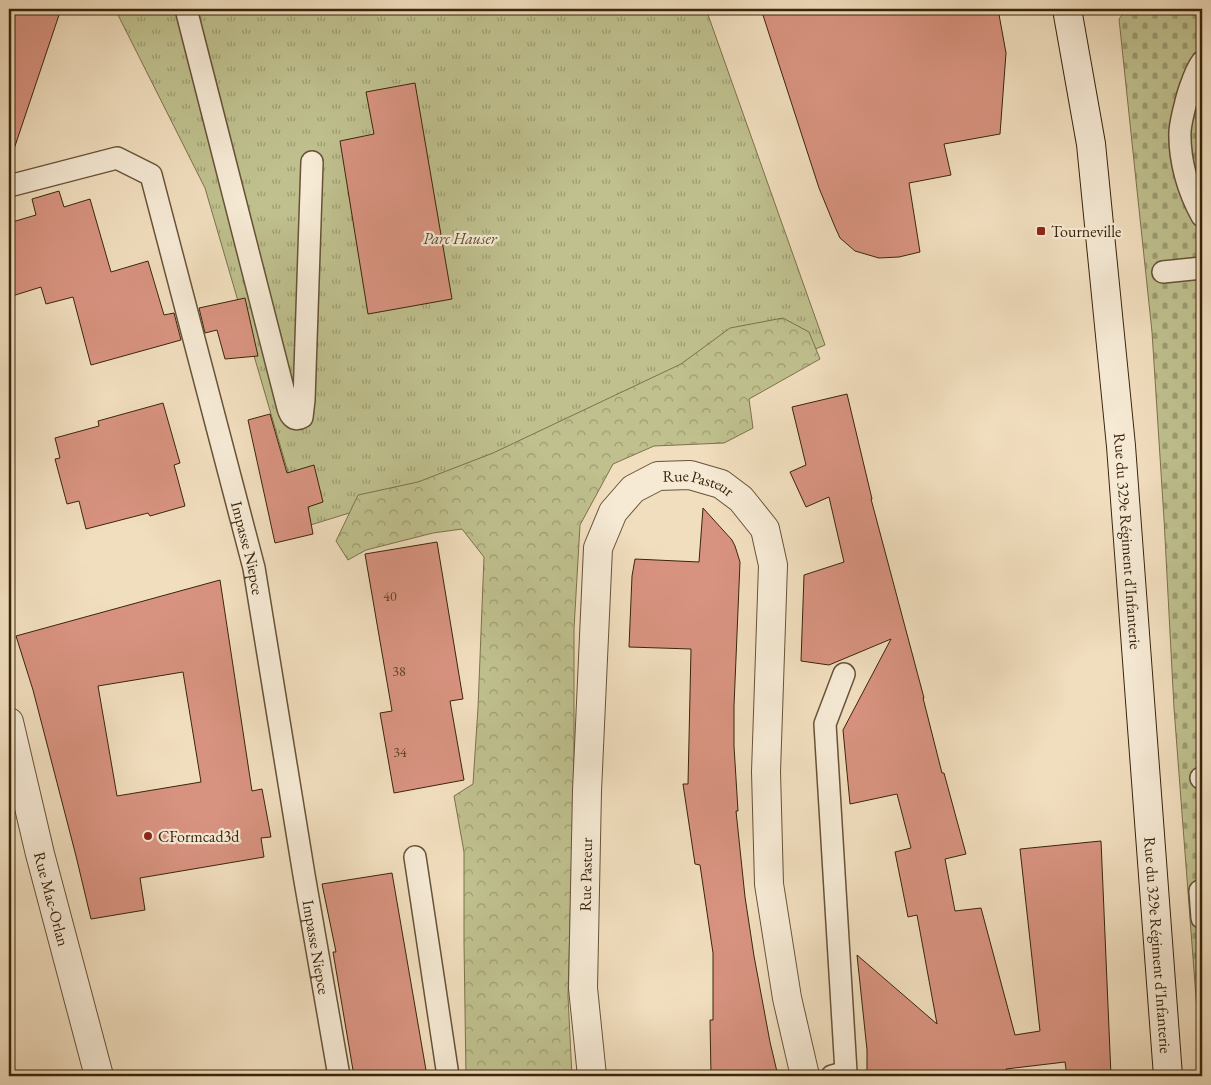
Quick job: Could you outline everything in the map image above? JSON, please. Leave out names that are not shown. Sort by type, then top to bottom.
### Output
[{"type":"street","name":"Rue du 329e Régiment d'Infanterie","points":[[1067,9],[1091,144],[1120,446],[1168,1076]]},
{"type":"street","name":"Rue Pasteur","points":[[592,1076],[584,988],[587,791],[598,548],[613,512],[633,489],[658,476],[690,475],[721,484],[741,499],[765,529],[773,565],[766,772],[769,884],[787,998],[805,1076]]},
{"type":"street","name":"Rue Mac-Orlan","points":[[9,722],[40,854],[98,1076]]},
{"type":"lane","points":[[186,9],[288,408],[291,416],[295,419],[302,417],[304,400],[312,162]]},
{"type":"lane","points":[[1202,62],[1192,83],[1184,108],[1180,131],[1182,158],[1188,182],[1202,216]]},
{"type":"lane","name":"Impasse Niepce","points":[[9,186],[117,158],[151,175],[254,568],[304,875],[340,1076]]},
{"type":"lane","points":[[1163,272],[1202,268]]},
{"type":"lane","points":[[832,1076],[846,1072],[825,724],[844,674]]},
{"type":"lane","points":[[415,857],[448,1076]]},
{"type":"lane","points":[[1202,891],[1200,891],[1202,918]]},
{"type":"green space","name":"Parc Hauser","points":[[115,9],[706,9],[825,345],[644,422],[304,527],[205,188]]},
{"type":"green space","points":[[1127,9],[1202,9],[1202,1076],[1174,708],[1152,332],[1119,19]]},
{"type":"green space","points":[[783,318],[809,332],[820,359],[749,399],[753,428],[724,443],[654,446],[613,464],[580,525],[574,629],[574,778],[568,996],[572,1076],[466,1076],[464,852],[454,796],[473,784],[484,557],[462,529],[433,533],[366,550],[348,560],[336,541],[358,495],[418,482],[493,453],[681,364],[730,328]]},
{"type":"building","points":[[9,9],[61,9],[14,149],[9,149]]},
{"type":"building","points":[[761,9],[998,9],[1006,53],[1000,134],[944,144],[951,175],[909,183],[920,252],[899,257],[879,258],[855,251],[840,238],[819,188]]},
{"type":"building","points":[[415,83],[452,299],[368,314],[340,141],[374,134],[366,92]]},
{"type":"building","points":[[59,191],[64,207],[90,199],[111,272],[148,261],[164,315],[174,313],[181,340],[91,365],[73,297],[46,304],[41,287],[9,297],[9,223],[36,215],[32,199]]},
{"type":"building","points":[[245,298],[258,356],[225,359],[217,330],[205,333],[199,308]]},
{"type":"building","points":[[847,394],[871,499],[942,773],[944,773],[966,854],[945,859],[955,911],[981,908],[1015,1035],[1040,1031],[1020,849],[1101,841],[1111,1076],[1067,1076],[1065,1062],[1006,1069],[1008,1076],[867,1076],[867,1050],[857,955],[937,1024],[917,915],[908,917],[895,852],[911,848],[897,794],[850,804],[843,730],[891,639],[829,665],[801,661],[804,575],[844,562],[829,497],[806,507],[790,472],[806,465],[792,407]]},
{"type":"building","points":[[163,403],[180,463],[174,465],[185,506],[150,516],[148,513],[86,529],[79,501],[67,504],[55,459],[60,458],[55,438],[99,426],[98,421]]},
{"type":"building","points":[[270,414],[287,473],[314,465],[323,502],[308,507],[313,534],[275,543],[248,420]]},
{"type":"building","points":[[703,508],[732,540],[740,562],[734,706],[734,746],[738,811],[736,811],[745,897],[754,956],[778,1076],[711,1076],[710,1020],[713,1020],[713,953],[700,865],[695,864],[683,784],[688,784],[691,649],[629,647],[632,576],[635,559],[699,562]]},
{"type":"building","points":[[437,542],[463,699],[450,701],[464,780],[394,793],[380,713],[392,711],[365,554]]},
{"type":"building","points":[[220,580],[252,791],[262,789],[271,837],[261,838],[264,857],[140,878],[145,910],[91,919],[33,690],[16,636]],"holes":[[[183,672],[201,782],[117,796],[98,686]]]},
{"type":"building","points":[[392,873],[427,1076],[354,1076],[333,952],[336,952],[322,884]]},
{"type":"place","name":"Tourneville","points":[[1041,231]]},
{"type":"place","name":"CFormcad3d","points":[[148,836]]}]
